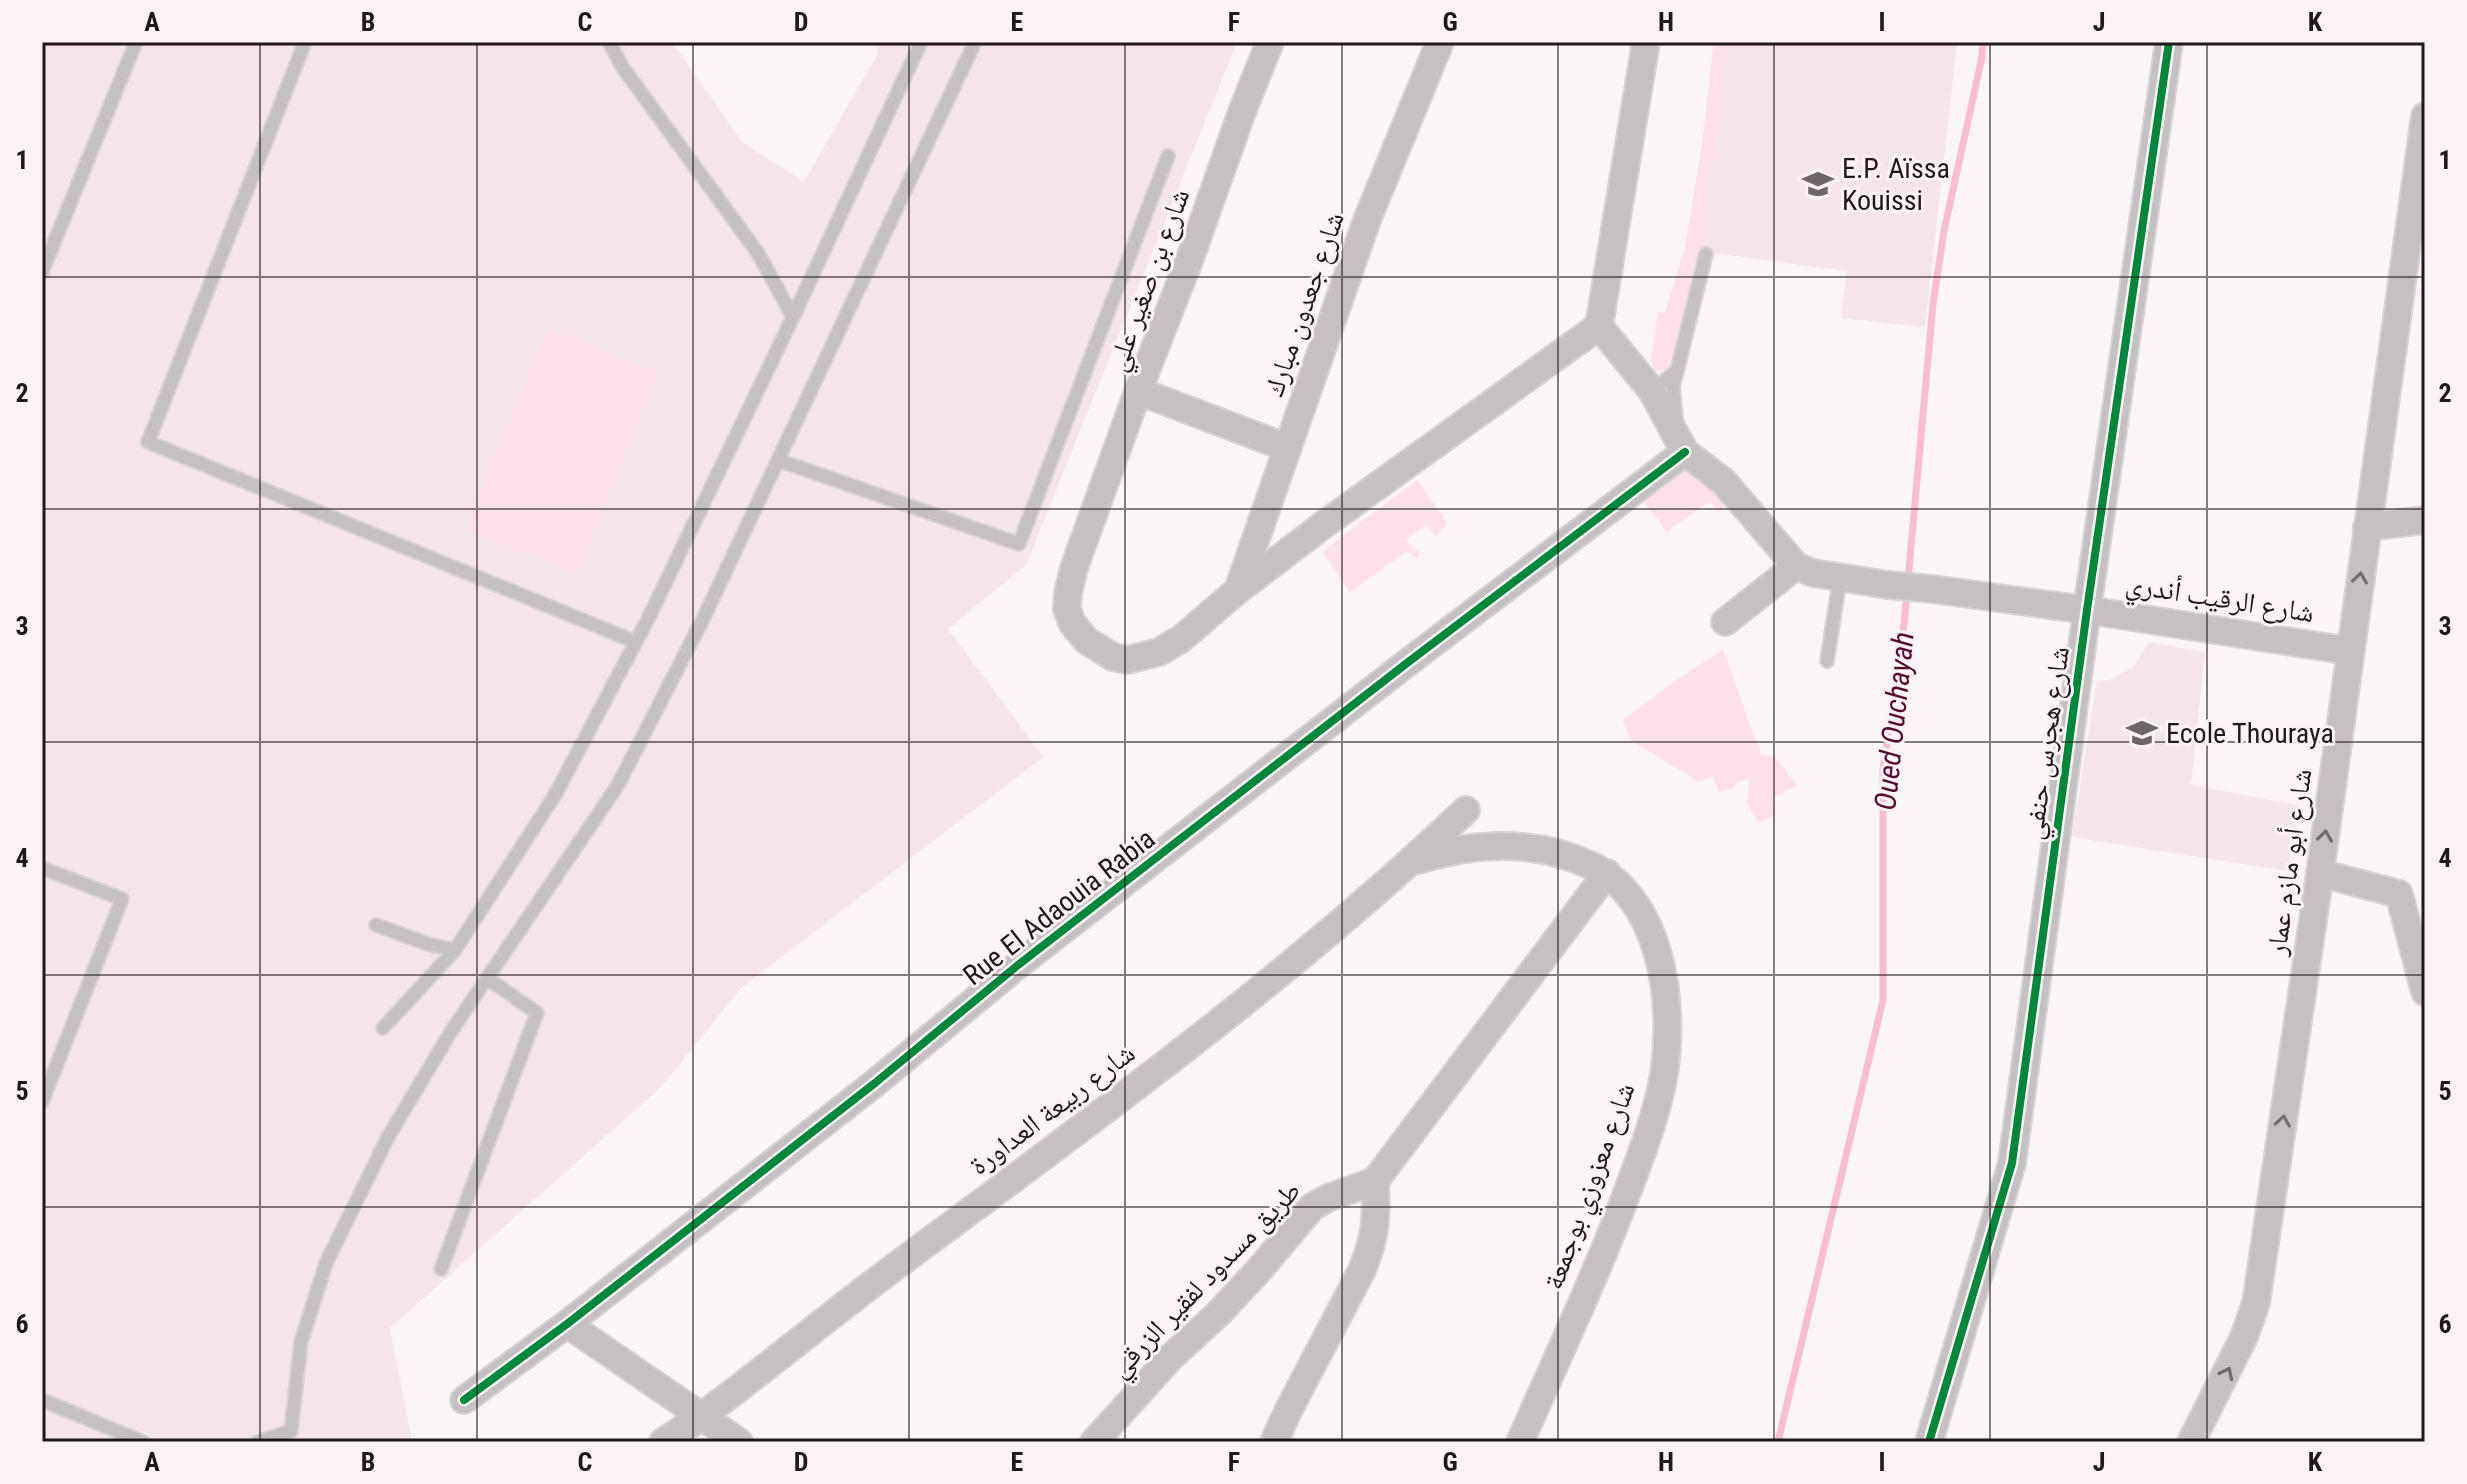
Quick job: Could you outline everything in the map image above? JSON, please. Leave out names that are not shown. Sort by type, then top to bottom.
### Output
[{"type":"street","name":"شارع بن صغير علي","points":[[1270,42],[1138,391],[1288,448]]},
{"type":"street","name":"شارع جعدون مبارك","points":[[1238,590],[1367,220],[1440,42]]},
{"type":"street","points":[[1138,391],[1074,568],[1067,609],[1072,623],[1086,640],[1113,657],[1127,660],[1159,652],[1181,639],[1238,590],[1326,523],[1599,326],[1646,42]]},
{"type":"street","name":"شارع هجرس حنفي","points":[[1929,1442],[2012,1163],[2087,610],[2169,42]]},
{"type":"street","name":"شارع أبو مازم عمار","points":[[2191,1442],[2244,1337],[2256,1303],[2320,873],[2425,116]]},
{"type":"street","points":[[2409,231],[2425,203]]},
{"type":"street","points":[[1599,326],[1652,391],[1685,452],[1724,482],[1796,566],[1725,622]]},
{"type":"street","name":"Rue El Adaouia Rabia","points":[[464,1400],[567,1324],[875,1083],[1018,965],[1685,452]]},
{"type":"street","points":[[2367,527],[2425,520]]},
{"type":"street","name":"شارع الرقيب أندري","points":[[1796,566],[1840,578],[2087,610],[2350,651]]},
{"type":"street","name":"شارع ربيعة العداورة","points":[[663,1442],[701,1417],[1256,993],[1411,863],[1466,810]]},
{"type":"street","name":"شارع معزوزي بوجمعة","points":[[1411,863],[1449,851],[1490,845],[1558,853],[1607,873],[1637,905],[1650,927],[1658,955],[1667,1032],[1664,1073],[1654,1115],[1612,1232],[1520,1442]]},
{"type":"street","points":[[1274,1442],[1370,1250],[1376,1227],[1375,1181],[1607,873]]},
{"type":"street","points":[[2320,873],[2399,894],[2425,992]]},
{"type":"street","name":"طريق مسدود لفقير الزرقي","points":[[1094,1442],[1171,1357],[1217,1315],[1260,1269],[1312,1207],[1375,1181]]},
{"type":"street","points":[[567,1324],[739,1442]]},
{"type":"lane","points":[[42,272],[136,42]]},
{"type":"lane","points":[[305,42],[148,442],[636,642]]},
{"type":"lane","points":[[609,42],[623,68],[758,253],[793,317]]},
{"type":"lane","points":[[383,1028],[455,950],[555,795],[636,642],[921,42]]},
{"type":"lane","points":[[257,1442],[291,1431],[301,1342],[326,1263],[388,1137],[452,1030],[618,785],[704,617],[975,42]]},
{"type":"lane","points":[[778,460],[1019,544],[1168,156]]},
{"type":"lane","points":[[1685,452],[1674,408],[1673,386],[1706,254]]},
{"type":"lane","points":[[1652,391],[1677,371]]},
{"type":"lane","points":[[1827,661],[1840,578]]},
{"type":"lane","points":[[42,868],[122,899],[42,1102]]},
{"type":"lane","points":[[376,925],[428,944],[455,950]]},
{"type":"lane","points":[[441,1269],[537,1013],[487,978]]},
{"type":"lane","points":[[42,1400],[143,1442]]},
{"type":"shaded area","points":[[42,42],[672,42],[742,142],[804,182],[877,55],[878,42],[1237,42],[1026,565],[948,629],[1043,757],[741,988],[661,1087],[390,1328],[412,1442],[42,1442]]},
{"type":"shaded area","name":"E.P. Aïssa Kouissi","points":[[1714,42],[1957,42],[1925,327],[1841,318],[1847,271],[1685,249],[1703,138]]},
{"type":"shaded area","points":[[1714,42],[1730,42],[1703,252],[1676,367],[1656,371],[1651,362],[1658,312],[1664,314],[1685,249],[1703,138]]},
{"type":"shaded area","points":[[548,327],[657,372],[576,574],[466,530]]},
{"type":"shaded area","points":[[1674,468],[1706,480],[1726,506],[1718,512],[1710,501],[1667,532],[1639,495]]},
{"type":"shaded area","points":[[1417,480],[1447,523],[1436,537],[1426,524],[1406,540],[1420,554],[1417,559],[1407,551],[1350,592],[1322,552]]},
{"type":"shaded area","name":"Ecole Thouraya","points":[[2149,642],[2205,652],[2191,785],[2298,805],[2288,871],[2072,837],[2097,681],[2110,680],[2134,666]]},
{"type":"shaded area","points":[[1723,650],[1761,755],[1774,756],[1797,786],[1773,797],[1776,815],[1758,822],[1747,803],[1749,779],[1719,792],[1712,776],[1699,782],[1631,740],[1623,720]]},
{"type":"waterway","name":"Oued Ouchayah","points":[[1778,1442],[1883,1000],[1883,770],[1904,624],[1933,304],[1944,231],[1983,42]]},
{"type":"cycle path","points":[[1929,1442],[2012,1163],[2087,610],[2169,42]]},
{"type":"cycle path","points":[[464,1400],[567,1324],[875,1083],[1018,965],[1685,452]]},
{"type":"place","name":"E.P. Aïssa Kouissi","points":[[1818,184]]},
{"type":"place","name":"Ecole Thouraya","points":[[2142,733]]}]
